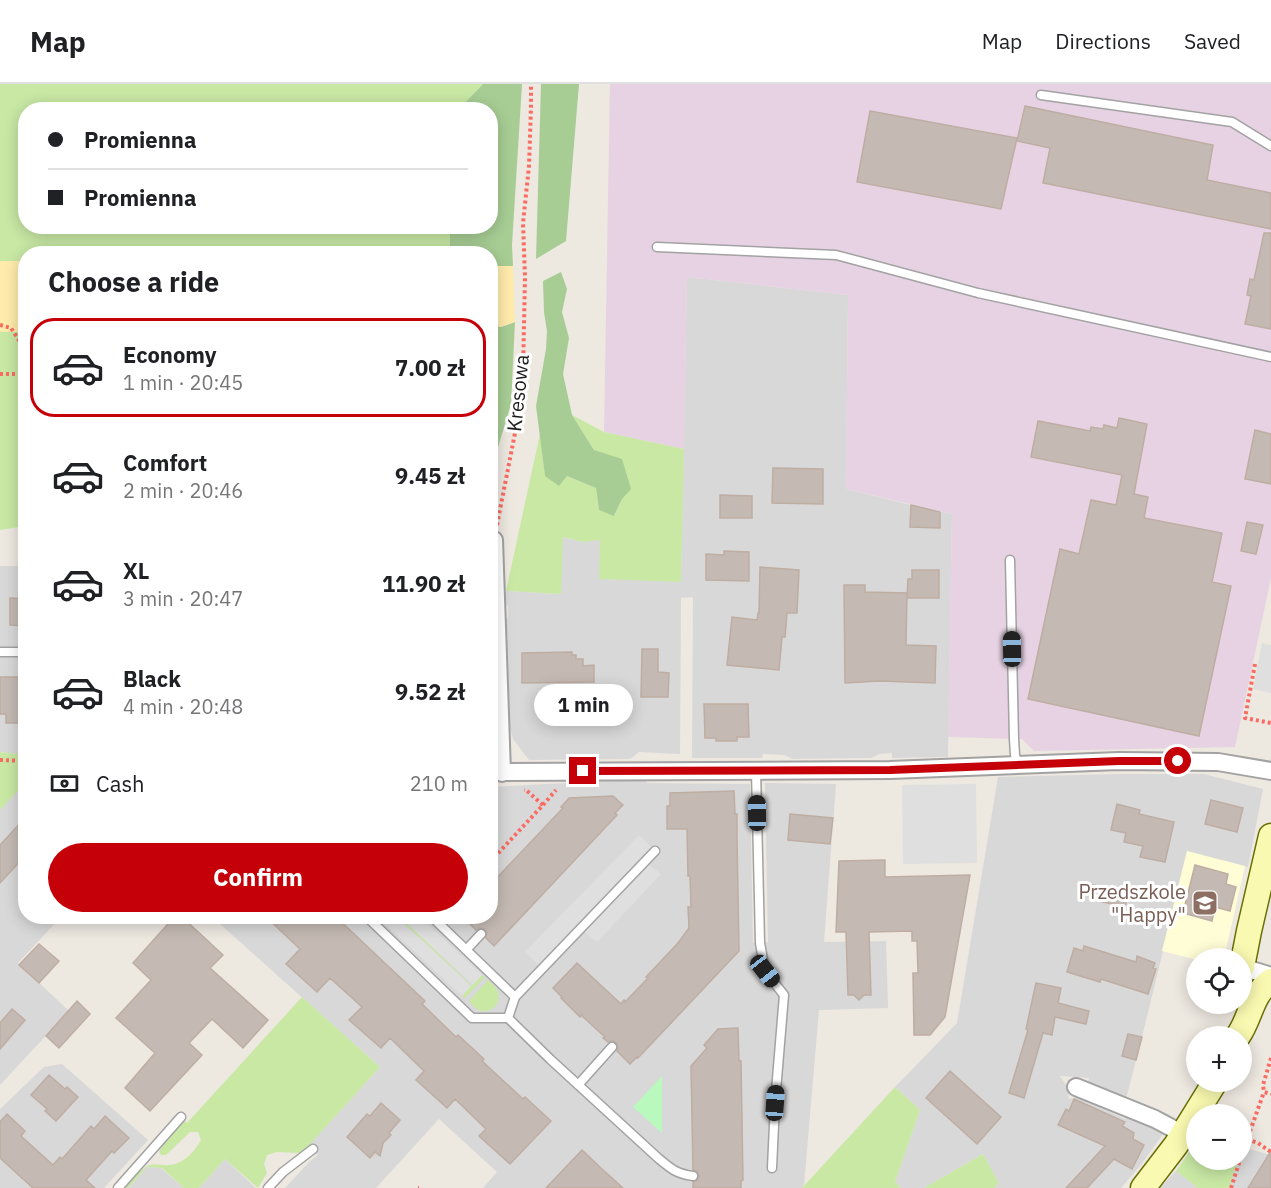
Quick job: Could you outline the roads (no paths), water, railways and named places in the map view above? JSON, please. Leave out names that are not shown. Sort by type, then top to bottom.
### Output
[{"type":"street","points":[[498,772],[890,770],[1119,761],[1218,762],[1271,771]]},
{"type":"street","points":[[1246,948],[1271,836]]},
{"type":"street","points":[[1245,1026],[1254,1000],[1271,978],[1252,971]]},
{"type":"street","points":[[1077,1087],[1155,1119],[1183,1134]]},
{"type":"street","points":[[1143,1188],[1183,1134],[1209,1092]]},
{"type":"lane","points":[[1041,94],[1232,122],[1271,146]]},
{"type":"lane","points":[[657,247],[836,255],[978,293],[1271,357]]},
{"type":"lane","points":[[1010,560],[1014,739],[1018,766]]},
{"type":"lane","points":[[0,652],[18,652]]},
{"type":"lane","points":[[756,770],[760,943],[765,971],[784,995],[772,1168]]},
{"type":"lane","points":[[508,1018],[515,997],[655,851]]},
{"type":"lane","points":[[374,924],[472,1018],[508,1018],[673,1171],[693,1176]]},
{"type":"lane","points":[[438,924],[515,997]]},
{"type":"lane","points":[[466,950],[481,934]]},
{"type":"lane","points":[[578,1085],[612,1047]]},
{"type":"lane","points":[[118,1188],[181,1117]]},
{"type":"lane","points":[[268,1188],[283,1172],[313,1149]]},
{"type":"place","name":"Przedszkole \"Happy\"","points":[[1205,903]]}]
